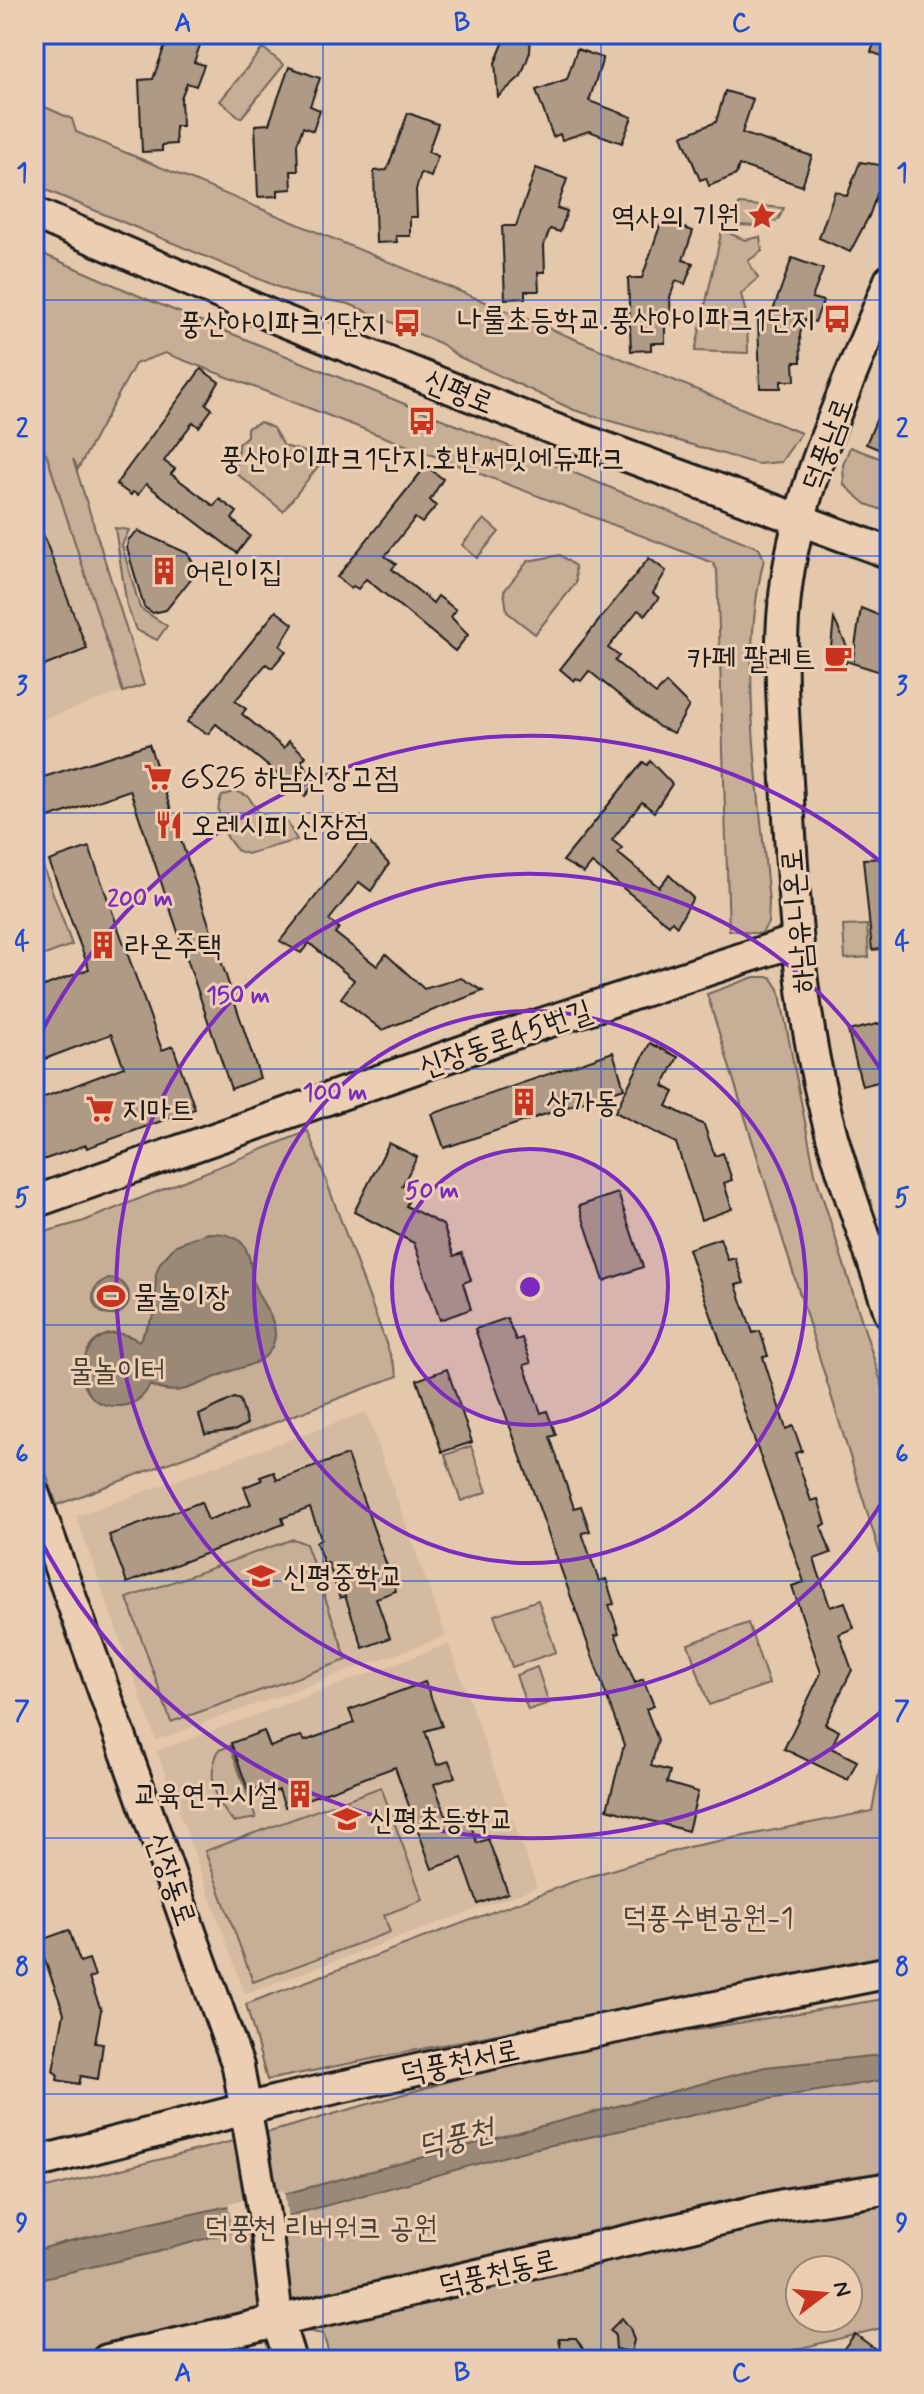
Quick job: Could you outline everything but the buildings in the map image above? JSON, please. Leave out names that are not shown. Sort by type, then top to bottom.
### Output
[{"type":"street","name":"신평로","points":[[34,213],[279,319],[551,428],[890,553]]},
{"type":"street","name":"덕풍남로","points":[[801,519],[822,451],[890,280]]},
{"type":"street","name":"하남유니온로","points":[[801,519],[783,621],[783,709],[796,941],[807,1033],[825,1110],[890,1313]]},
{"type":"street","name":"신장동로45번길","points":[[34,1202],[532,1027],[796,941]]},
{"type":"street","name":"신장동로","points":[[34,1495],[238,2066],[276,2312]]},
{"type":"street","name":"덕풍천서로","points":[[34,2163],[248,2120],[557,2039],[890,1972]]},
{"type":"street","name":"덕풍천동로","points":[[107,2360],[276,2312],[388,2297],[783,2205],[890,2188]]},
{"type":"street","points":[[276,2312],[290,2360]]},
{"type":"shaded area","points":[[34,446],[46,453],[123,692],[34,722]]},
{"type":"shaded area","name":"물놀이터","points":[[208,1233],[230,1236],[245,1248],[254,1284],[274,1326],[274,1341],[268,1354],[257,1362],[181,1390],[171,1391],[150,1385],[142,1397],[130,1404],[101,1403],[88,1392],[83,1378],[84,1362],[90,1347],[102,1337],[118,1334],[139,1341],[155,1313],[156,1274],[160,1263],[176,1245]]},
{"type":"shaded area","name":"물놀이장","points":[[111,1279],[124,1284],[129,1297],[124,1310],[111,1315],[98,1310],[93,1297],[98,1284]]},
{"type":"shaded area","name":"신평중학교","points":[[366,1412],[446,1636],[156,1740],[76,1516]]},
{"type":"shaded area","name":"신평초등학교","points":[[449,1644],[537,1887],[245,1994],[157,1751]]},
{"type":"shaded area","name":"덕풍천","points":[[890,2054],[890,2079],[769,2099],[528,2150],[157,2252],[34,2280],[34,2251],[65,2242],[288,2193],[765,2067]]},
{"type":"green space","points":[[263,48],[284,65],[241,118],[220,101]]},
{"type":"green space","points":[[34,102],[72,119],[76,132],[801,433],[781,462],[757,464],[574,410],[457,356],[442,344],[349,304],[295,294],[34,185]]},
{"type":"green space","points":[[739,204],[784,208],[778,220],[761,226],[736,225]]},
{"type":"green space","points":[[722,230],[745,240],[760,237],[762,251],[748,261],[758,278],[741,294],[747,317],[748,353],[695,351]]},
{"type":"green space","points":[[34,250],[144,298],[759,548],[764,559],[756,601],[751,687],[769,903],[768,923],[761,934],[729,930],[717,570],[713,563],[165,353],[135,364],[78,469],[73,459],[144,685],[123,692],[46,453],[34,446]]},
{"type":"green space","points":[[260,422],[273,428],[284,446],[305,452],[320,464],[283,511],[236,473],[238,444],[247,436],[247,428]]},
{"type":"green space","points":[[850,447],[890,462],[890,513],[866,504],[844,485],[843,465]]},
{"type":"green space","points":[[484,519],[499,532],[477,558],[462,545]]},
{"type":"green space","points":[[115,528],[129,530],[122,545],[140,608],[167,626],[157,640],[136,630],[127,606]]},
{"type":"green space","points":[[560,555],[575,566],[576,583],[535,634],[507,612],[504,591],[528,561]]},
{"type":"green space","points":[[235,791],[248,796],[259,813],[287,822],[297,840],[247,854],[238,851],[225,833],[219,810],[222,796]]},
{"type":"green space","points":[[37,850],[72,945],[34,959],[34,851]]},
{"type":"green space","points":[[867,925],[869,957],[845,959],[843,926]]},
{"type":"green space","points":[[754,977],[771,977],[779,989],[815,1173],[890,1410],[890,1586],[707,994]]},
{"type":"green space","points":[[308,1131],[398,1376],[57,1505],[34,1439],[34,1235],[84,1221]]},
{"type":"green space","points":[[471,1446],[487,1492],[461,1501],[445,1455]]},
{"type":"green space","points":[[293,1539],[306,1544],[347,1660],[171,1722],[127,1598]]},
{"type":"green space","points":[[538,1600],[556,1652],[512,1667],[494,1615]]},
{"type":"green space","points":[[748,1623],[769,1684],[709,1705],[688,1644]]},
{"type":"green space","points":[[537,1667],[549,1703],[528,1710],[516,1675]]},
{"type":"green space","name":"덕풍수변공원-1","points":[[890,1714],[890,1955],[267,2080],[246,2004],[578,1880],[688,1847],[872,1811]]},
{"type":"green space","points":[[230,1746],[256,1818],[234,1822],[217,1797],[213,1778],[215,1759],[219,1750]]},
{"type":"green space","points":[[381,1787],[423,1900],[384,1915],[390,1932],[253,1982],[205,1851]]},
{"type":"green space","name":"덕풍천 리버워크 공원","points":[[890,1998],[890,2326],[864,2332],[864,2254],[784,2254],[784,2334],[858,2334],[753,2360],[331,2360],[323,2334],[302,2330],[182,2360],[34,2360],[34,2191],[277,2130],[538,2056]]},
{"type":"pier","points":[[284,2190],[288,2220],[233,2235],[228,2203]]},
{"type":"place","name":"역사의 기원","points":[[762,216]]},
{"type":"place","name":"나룰초등학교.풍산아이파크1단지","points":[[837,319]]},
{"type":"place","name":"풍산아이파크1단지","points":[[407,323]]},
{"type":"place","name":"풍산아이파크1단지.호반써밋에듀파크","points":[[422,421]]},
{"type":"place","name":"어린이집","points":[[164,571]]},
{"type":"place","name":"카페 팔레트","points":[[838,658]]},
{"type":"place","name":"GS25 하남신장고점","points":[[158,777]]},
{"type":"place","name":"오레시피 신장점","points":[[169,825]]},
{"type":"place","name":"라온주택","points":[[103,945]]},
{"type":"place","name":"상가동","points":[[524,1102]]},
{"type":"place","name":"지마트","points":[[100,1109]]},
{"type":"place","name":"물놀이장","points":[[111,1296]]},
{"type":"place","name":"신평중학교","points":[[261,1576]]},
{"type":"place","name":"교육연구시설","points":[[300,1794]]},
{"type":"place","name":"신평초등학교","points":[[347,1819]]}]
